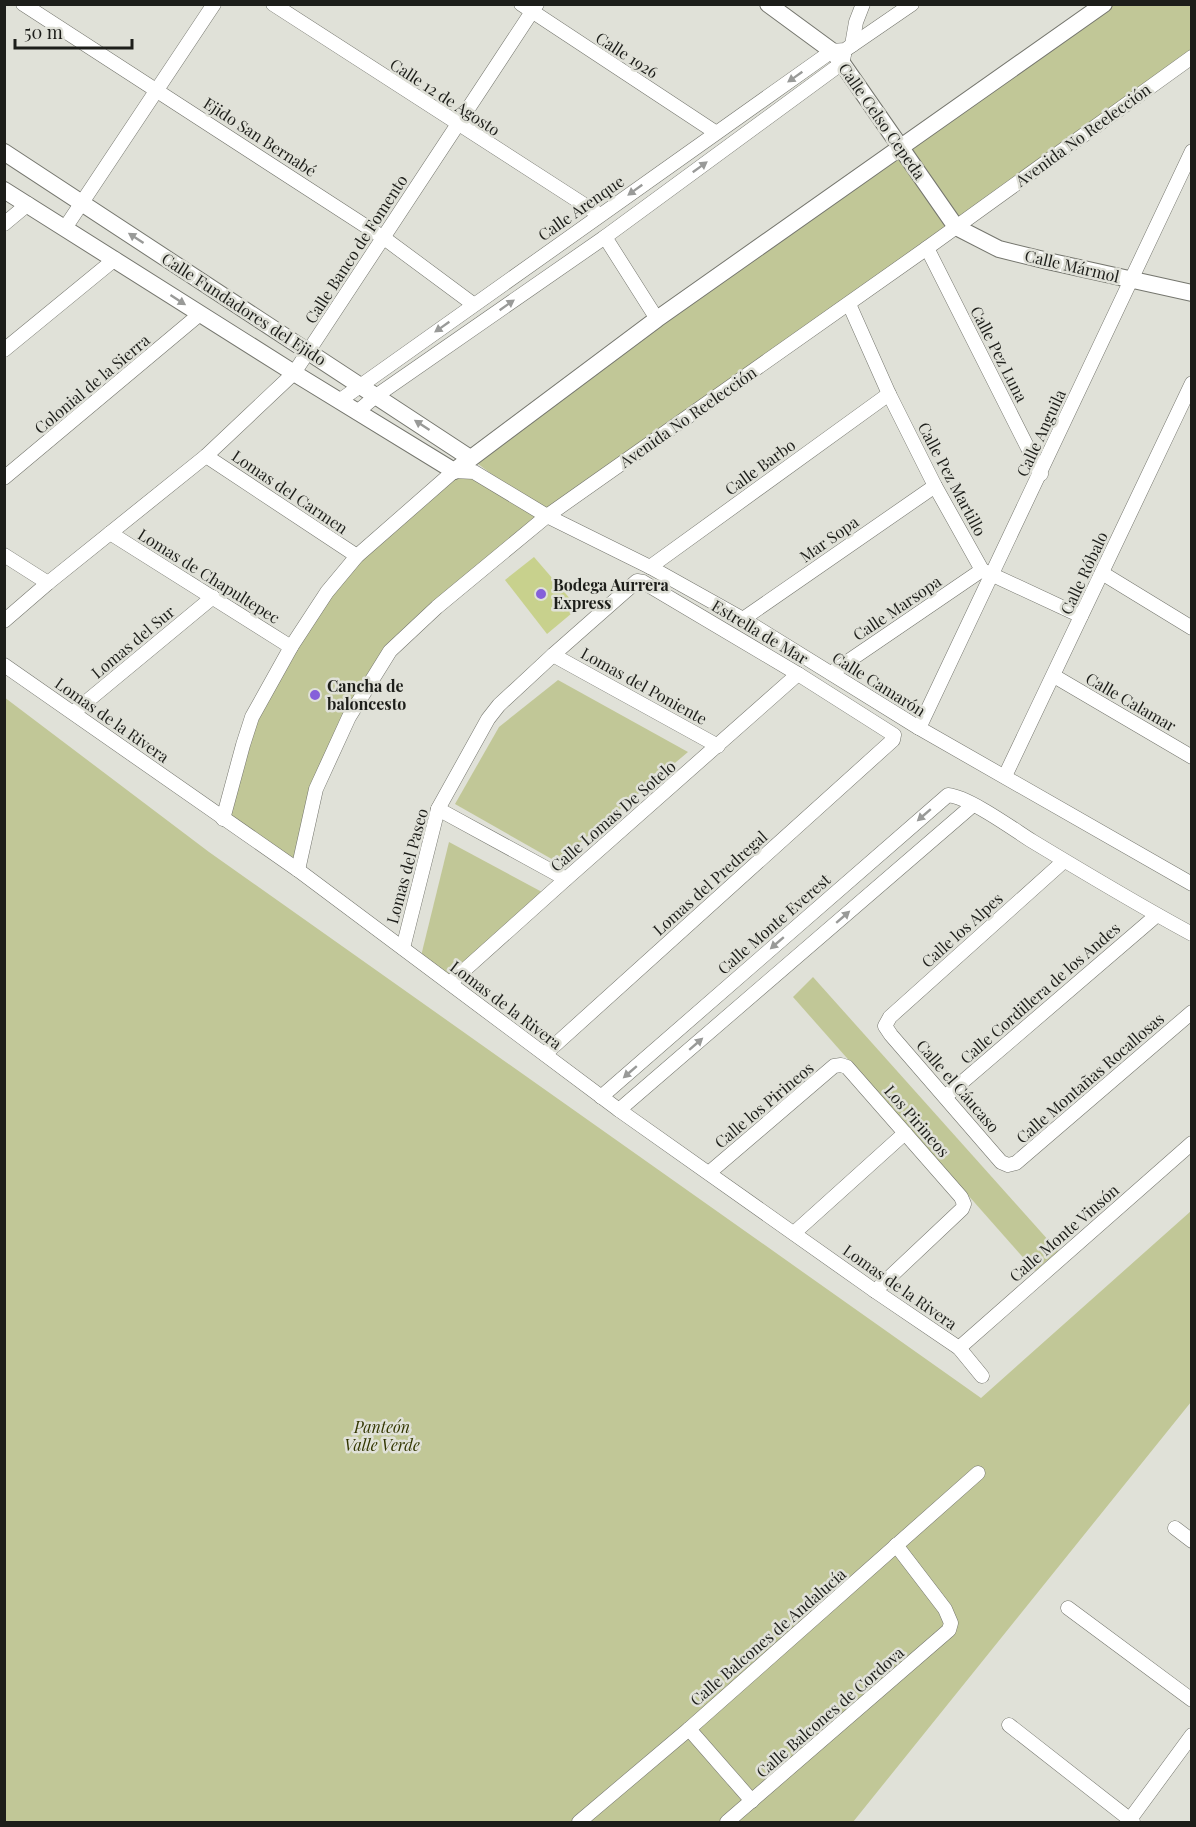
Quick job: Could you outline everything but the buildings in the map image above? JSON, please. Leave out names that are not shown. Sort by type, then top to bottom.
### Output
[{"type":"street","name":"Ejido San Bernabé","points":[[23,4],[384,238],[473,304]]},
{"type":"street","points":[[65,228],[214,4]]},
{"type":"street","name":"Calle 12 de Agosto","points":[[273,4],[600,215]]},
{"type":"street","name":"Calle Celso Cepeda","points":[[768,4],[843,52],[902,148],[956,227]]},
{"type":"street","points":[[843,52],[863,4]]},
{"type":"street","name":"Calle Arenque","points":[[339,401],[715,132],[843,52],[912,4]]},
{"type":"street","points":[[223,819],[252,717],[291,647],[327,592],[357,556],[454,471],[472,465],[657,319],[1104,4]]},
{"type":"street","name":"Calle Banco de Fomento","points":[[4,621],[206,456],[294,373],[384,238],[530,7]]},
{"type":"street","name":"Calle 1926","points":[[530,7],[715,132]]},
{"type":"street","name":"Calle Arenque","points":[[357,412],[376,396],[604,237],[843,52]]},
{"type":"street","name":"Avenida No Reelección","points":[[298,870],[316,789],[349,717],[390,651],[437,608],[547,516],[849,304],[1191,57]]},
{"type":"street","name":"Calle Anguila","points":[[919,728],[987,572],[1041,474],[1191,151]]},
{"type":"street","name":"Calle Fundadores del Ejido","points":[[4,153],[360,385],[547,516]]},
{"type":"street","name":"Calle Fundadores del Ejido","points":[[4,190],[454,471]]},
{"type":"street","points":[[4,224],[28,204]]},
{"type":"street","name":"Calle Mármol","points":[[956,227],[999,249],[1191,293]]},
{"type":"street","points":[[604,237],[657,319]]},
{"type":"street","name":"Calle Pez Luna","points":[[927,248],[1041,474]]},
{"type":"street","points":[[4,350],[115,259]]},
{"type":"street","name":"Calle Pez Martillo","points":[[849,304],[889,394],[935,486],[987,572]]},
{"type":"street","name":"Colonial de la Sierra","points":[[4,478],[200,314]]},
{"type":"street","name":"Calle Róbalo","points":[[1005,776],[1191,383]]},
{"type":"street","name":"Calle Barbo","points":[[650,567],[889,394]]},
{"type":"street","name":"Lomas del Carmen","points":[[206,456],[357,556]]},
{"type":"street","name":"Mar Sopa","points":[[743,619],[935,486]]},
{"type":"street","name":"Calle Camarón","points":[[547,516],[650,567],[743,619],[919,728],[1191,884]]},
{"type":"street","name":"Lomas de Chapultepec","points":[[110,533],[291,647]]},
{"type":"street","points":[[4,555],[48,583]]},
{"type":"street","points":[[987,572],[1081,616]]},
{"type":"street","name":"Calle Marsopa","points":[[831,673],[987,572]]},
{"type":"street","points":[[1102,573],[1191,626]]},
{"type":"street","name":"Lomas del Paseo","points":[[403,948],[438,809],[488,719],[499,705],[637,581]]},
{"type":"street","name":"Estrella de Mar","points":[[637,581],[643,582],[798,674],[894,735]]},
{"type":"street","name":"Lomas del Sur","points":[[74,712],[213,597]]},
{"type":"street","name":"Lomas del Poniente","points":[[553,655],[718,746]]},
{"type":"street","name":"Lomas de la Rivera","points":[[4,665],[298,870],[602,1097],[959,1348],[982,1376]]},
{"type":"street","name":"Calle Lomas De Sotelo","points":[[450,983],[798,674]]},
{"type":"street","name":"Calle Calamar","points":[[1054,676],[1191,757]]},
{"type":"street","name":"Lomas del Predregal","points":[[545,1054],[893,740],[894,735]]},
{"type":"street","name":"Calle Monte Everest","points":[[602,1097],[948,795],[973,805],[1064,861],[1191,934]]},
{"type":"street","points":[[620,1110],[973,805]]},
{"type":"street","points":[[438,809],[566,879]]},
{"type":"street","name":"Calle los Alpes","points":[[885,1026],[890,1017],[1064,861]]},
{"type":"street","name":"Calle Cordillera de los Andes","points":[[946,1096],[1157,915]]},
{"type":"street","name":"Calle Montañas Rocallosas","points":[[1008,1165],[1016,1163],[1191,1012]]},
{"type":"street","name":"Calle el Cáucaso","points":[[885,1026],[1001,1162],[1008,1165]]},
{"type":"street","name":"Los Pirineos","points":[[841,1065],[847,1067],[961,1197],[964,1204],[962,1209],[875,1291]]},
{"type":"street","name":"Calle los Pirineos","points":[[710,1172],[834,1066],[841,1065]]},
{"type":"street","points":[[794,1233],[905,1133]]},
{"type":"street","name":"Calle Monte Vinsón","points":[[959,1348],[1191,1143]]},
{"type":"street","name":"Calle Balcones de Andalucía","points":[[579,1822],[689,1729],[978,1473]]},
{"type":"street","points":[[1174,1528],[1191,1541]]},
{"type":"street","name":"Calle Balcones de Cordova","points":[[727,1822],[944,1636],[951,1623],[945,1609],[897,1545]]},
{"type":"street","points":[[1068,1608],[1191,1700]]},
{"type":"street","points":[[1009,1725],[1130,1821],[1191,1735]]},
{"type":"street","points":[[689,1729],[752,1801]]},
{"type":"green space","points":[[1106,5],[1191,5],[1191,58],[547,516],[390,651],[316,788],[298,870],[223,819],[252,717],[357,556],[454,471],[474,472],[541,511],[470,458]]},
{"type":"green space","points":[[558,680],[688,752],[557,862],[455,804],[499,727]]},
{"type":"green space","name":"Panteón Valle Verde","points":[[4,697],[209,852],[981,1398],[1191,1211],[1191,1402],[853,1822],[5,1822]]},
{"type":"green space","points":[[449,842],[542,892],[453,976],[421,956]]},
{"type":"green space","points":[[813,977],[1058,1251],[1035,1271],[793,997]]},
{"type":"place","name":"Bodega Aurrera Express","points":[[541,594]]},
{"type":"place","name":"Cancha de baloncesto","points":[[315,695]]}]
